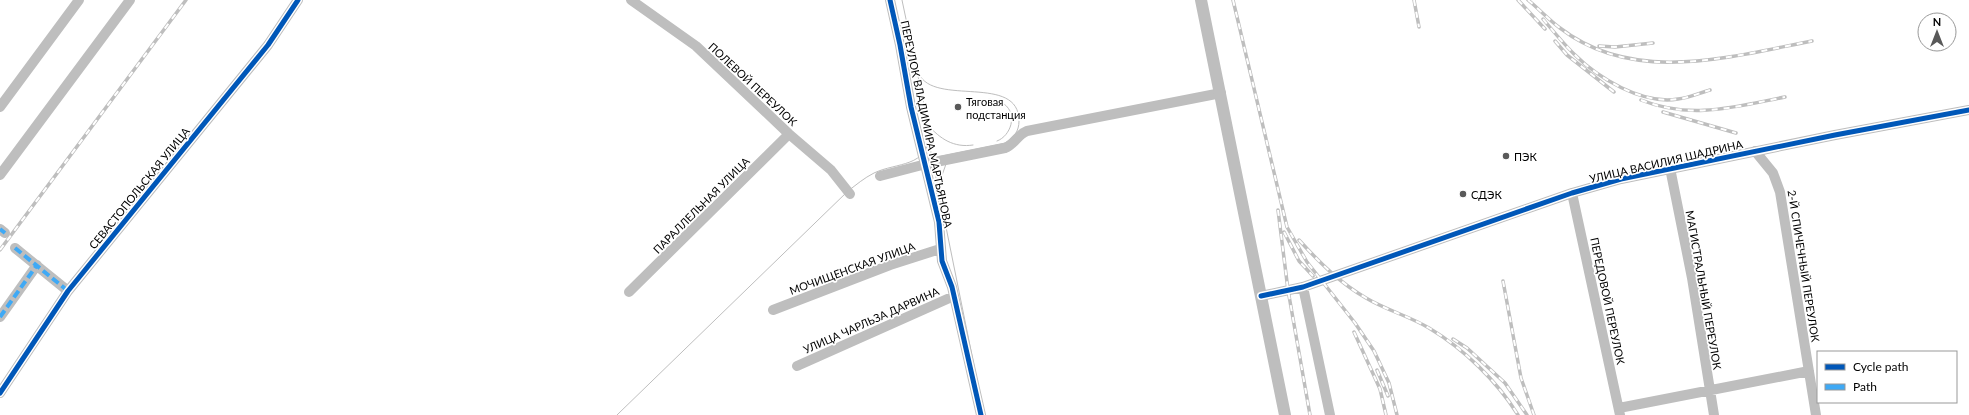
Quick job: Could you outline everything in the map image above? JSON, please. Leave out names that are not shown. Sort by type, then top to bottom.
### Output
[{"type":"main road","points":[[1201,0],[1285,415]]},
{"type":"street","points":[[0,107],[79,0]]},
{"type":"street","points":[[0,175],[130,0]]},
{"type":"street","name":"СЕВАСТОПОЛЬСКАЯ УЛИЦА","points":[[0,393],[68,291],[268,45],[298,0]]},
{"type":"street","name":"ПОЛЕВОЙ ПЕРЕУЛОК","points":[[631,0],[696,46],[789,134],[831,170],[850,194]]},
{"type":"street","name":"ПЕРЕУЛОК ВЛАДИМИРА МАРТЬЯНОВА","points":[[890,0],[911,107],[939,222],[942,261],[954,296],[981,415]]},
{"type":"street","points":[[880,176],[926,164],[1005,148],[1013,144],[1022,133],[1027,131],[1221,93]]},
{"type":"street","name":"УЛИЦА ВАСИЛИЯ ШАДРИНА","points":[[1261,296],[1303,287],[1572,193],[1617,180],[1755,151],[1969,110]]},
{"type":"street","name":"ПАРАЛЛЕЛЬНАЯ УЛИЦА","points":[[629,292],[789,134]]},
{"type":"street","name":"2-Й СПИЧЕЧНЫЙ ПЕРЕУЛОК","points":[[1755,151],[1774,173],[1780,192],[1816,415]]},
{"type":"street","name":"МАГИСТРАЛЬНЫЙ ПЕРЕУЛОК","points":[[1670,168],[1697,306],[1714,415]]},
{"type":"street","name":"ПЕРЕДОВОЙ ПЕРЕУЛОК","points":[[1572,193],[1619,412]]},
{"type":"street","points":[[15,248],[68,291]]},
{"type":"street","name":"МОЧИЩЕНСКАЯ УЛИЦА","points":[[773,310],[890,265],[940,249]]},
{"type":"street","points":[[0,317],[37,265]]},
{"type":"street","points":[[1303,287],[1330,415]]},
{"type":"street","name":"УЛИЦА ЧАРЛЬЗА ДАРВИНА","points":[[797,366],[954,296]]},
{"type":"street","points":[[1619,412],[1709,390],[1809,372]]},
{"type":"tram line","points":[[617,415],[848,191],[863,179],[874,173],[910,162],[924,152],[928,144],[930,133],[902,0]]},
{"type":"tram line","points":[[919,74],[928,84],[941,89],[991,94],[1005,98],[1015,107],[1019,121],[1015,134],[1005,143],[926,159]]},
{"type":"tram line","points":[[989,99],[999,101],[1004,104],[1011,113],[1012,119],[1009,130],[1006,135],[997,141]]},
{"type":"tram line","points":[[928,125],[937,134],[954,144],[966,146],[973,145]]},
{"type":"tram line","points":[[929,143],[984,415]]},
{"type":"tram line","points":[[940,181],[946,164],[959,155]]},
{"type":"railway","points":[[0,250],[186,0]]},
{"type":"railway","points":[[1233,0],[1287,227],[1307,262],[1355,323],[1374,351],[1389,383],[1397,415]]},
{"type":"railway","points":[[1414,0],[1419,27]]},
{"type":"railway","points":[[1518,0],[1545,29]]},
{"type":"railway","points":[[1528,0],[1552,22],[1589,46],[1619,56],[1650,61],[1683,62],[1715,59],[1812,41]]},
{"type":"railway","points":[[1543,19],[1566,46],[1595,72],[1622,88],[1636,94],[1664,100],[1686,98],[1710,90]]},
{"type":"railway","points":[[1555,41],[1567,55],[1614,92]]},
{"type":"railway","points":[[1599,46],[1615,47],[1653,43]]},
{"type":"railway","points":[[1641,100],[1659,106],[1677,109],[1713,110],[1785,97]]},
{"type":"railway","points":[[1663,112],[1736,133]]},
{"type":"railway","points":[[1278,210],[1288,290],[1310,415]]},
{"type":"railway","points":[[1284,232],[1299,261],[1313,276]]},
{"type":"railway","points":[[1299,240],[1330,272],[1347,286],[1374,302],[1429,328],[1455,346],[1490,378],[1510,402],[1518,415]]},
{"type":"railway","points":[[1503,281],[1521,378],[1534,415]]},
{"type":"railway","points":[[1354,332],[1380,389],[1386,415]]},
{"type":"railway","points":[[1453,339],[1467,348],[1505,383],[1527,415]]},
{"type":"railway","points":[[1377,370],[1388,396]]},
{"type":"marked path","points":[[0,229],[5,233]]},
{"type":"marked path","points":[[15,248],[68,291]]},
{"type":"marked path","points":[[0,317],[37,265]]},
{"type":"cycle path","points":[[0,393],[68,291],[268,45],[298,0]]},
{"type":"cycle path","points":[[890,0],[911,107],[939,222],[942,261],[952,287],[981,415]]},
{"type":"cycle path","points":[[1261,296],[1303,287],[1572,193],[1621,179],[1835,135],[1969,110]]},
{"type":"place","name":"Тяговая подстанция","points":[[958,107]]},
{"type":"place","name":"ПЭК","points":[[1506,156]]},
{"type":"place","name":"СДЭК","points":[[1463,194]]}]
